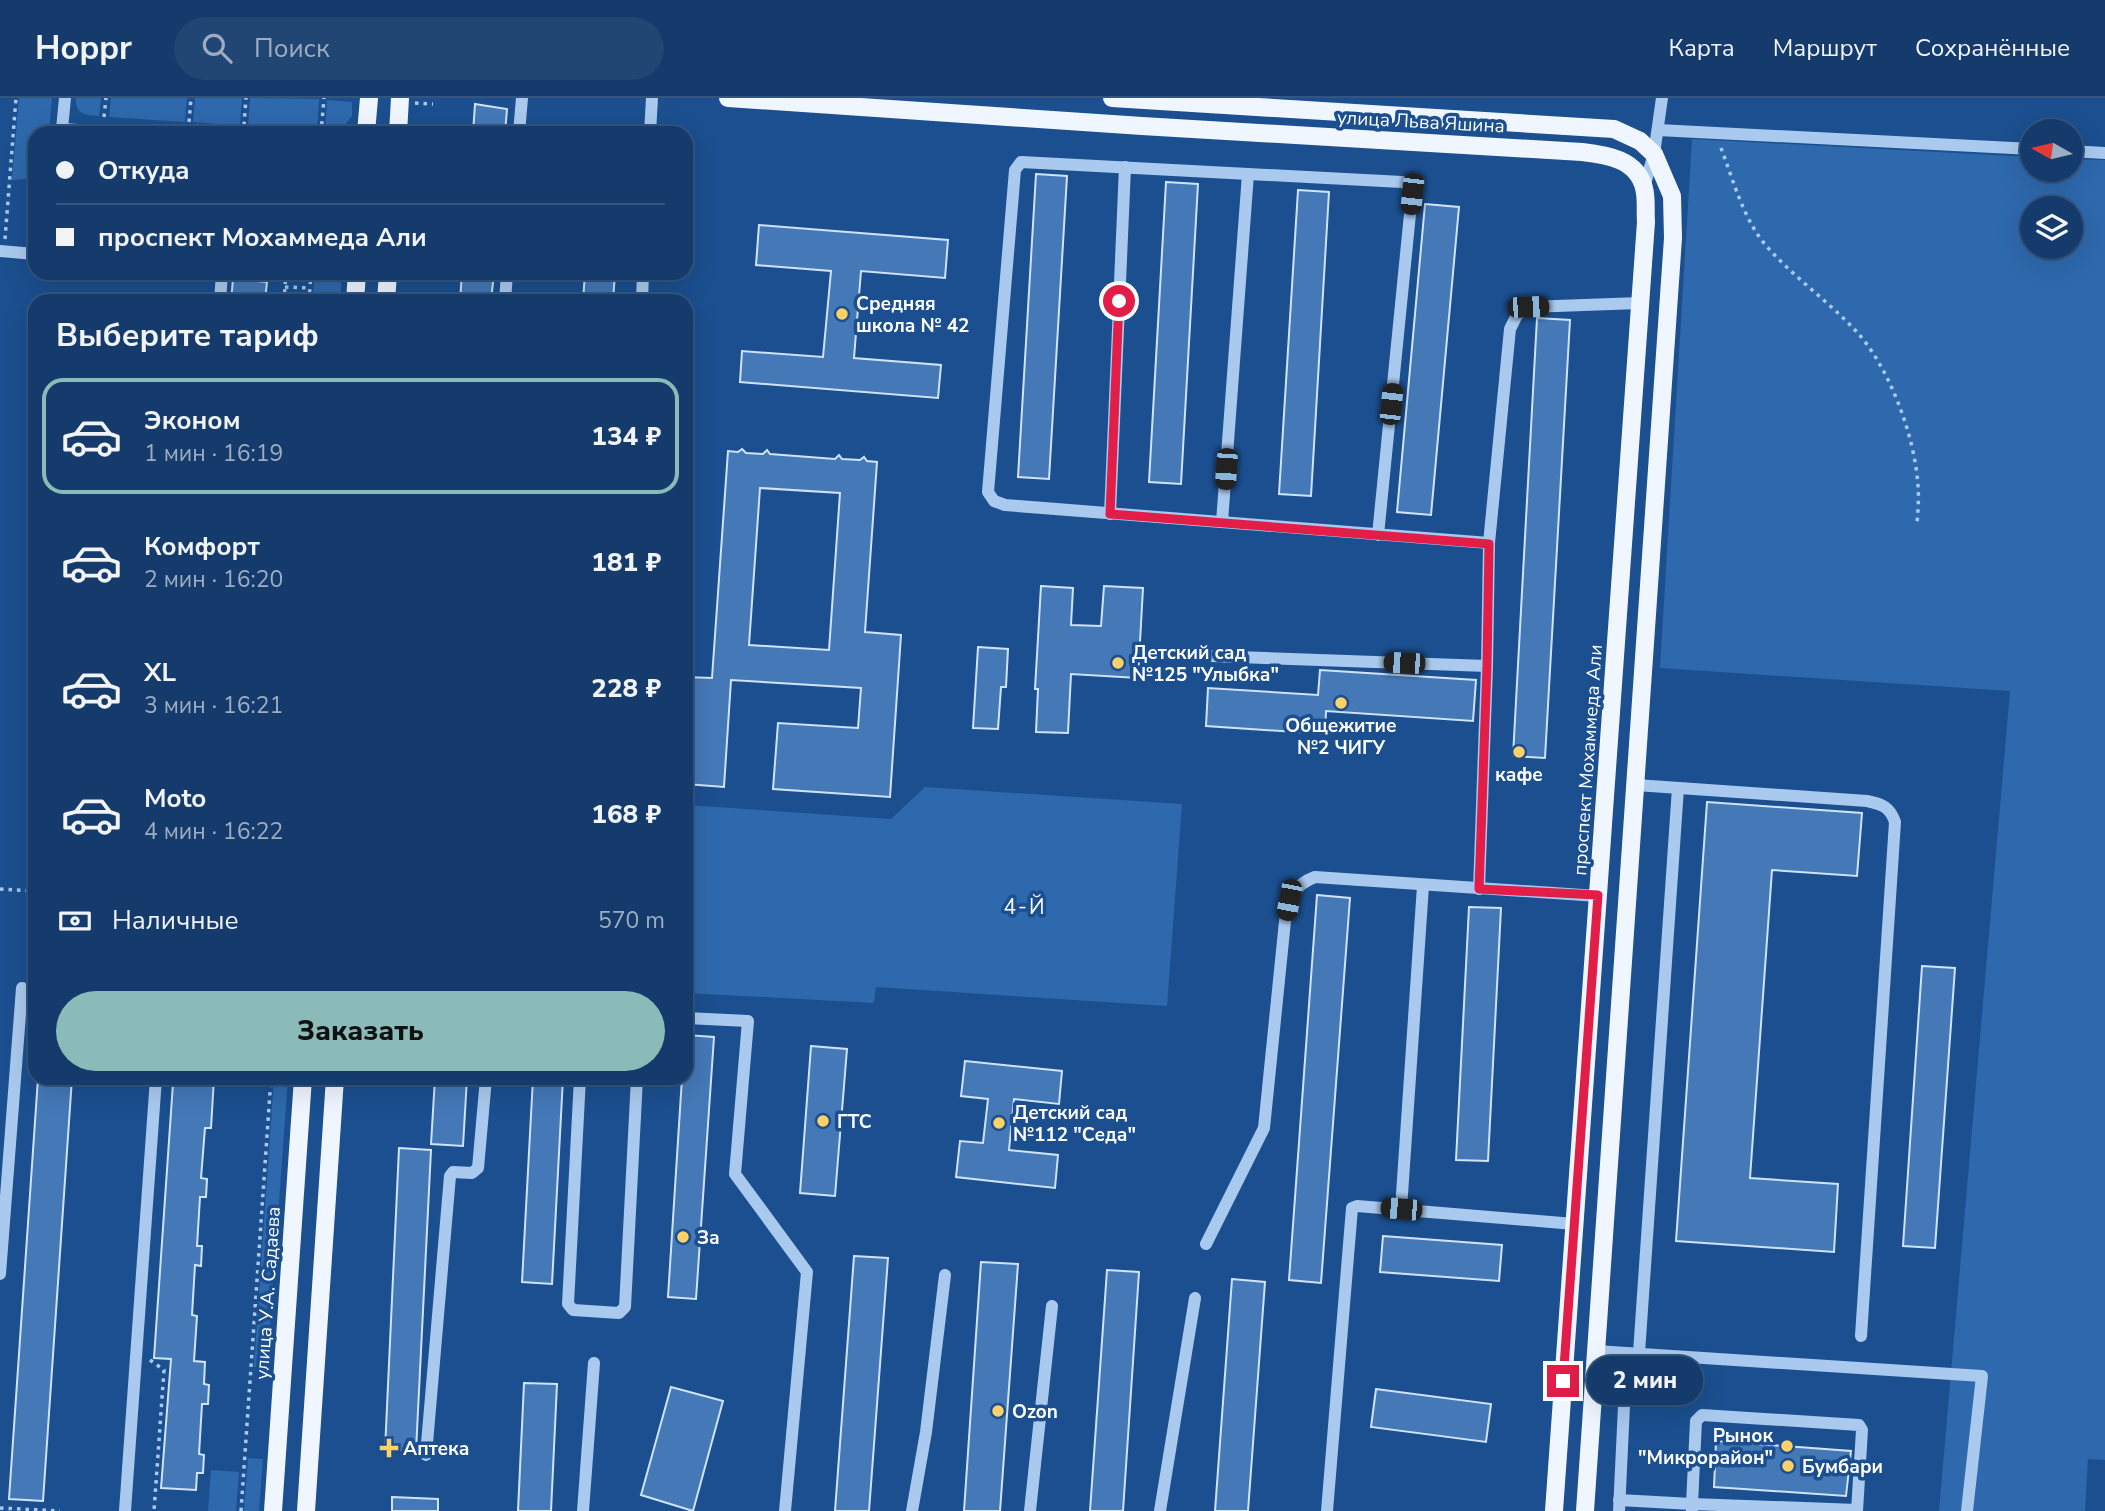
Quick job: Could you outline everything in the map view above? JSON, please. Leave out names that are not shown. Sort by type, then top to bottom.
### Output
[{"type":"main road","points":[[367,126],[369,98]]},
{"type":"main road","points":[[398,126],[400,98]]},
{"type":"main road","name":"улица Льва Яшина","points":[[728,98],[1582,152],[1609,155],[1624,160],[1644,187]]},
{"type":"main road","name":"улица Льва Яшина","points":[[1112,98],[1323,104],[1614,129],[1640,141],[1654,154]]},
{"type":"main road","points":[[1322,136],[1323,104]]},
{"type":"main road","points":[[1585,1511],[1673,238],[1672,196],[1654,154]]},
{"type":"main road","name":"проспект Мохаммеда Али","points":[[1554,1511],[1646,222],[1644,187]]},
{"type":"main road","name":"улица У.А. Садаева","points":[[273,1511],[303,1085]]},
{"type":"main road","points":[[306,1511],[335,1085]]},
{"type":"street","points":[[62,126],[65,98]]},
{"type":"street","points":[[520,126],[522,98]]},
{"type":"street","points":[[650,126],[652,98]]},
{"type":"street","points":[[1644,187],[1654,154],[1662,98]]},
{"type":"street","points":[[1658,130],[2020,148]]},
{"type":"street","points":[[2083,152],[2105,153]]},
{"type":"street","points":[[1378,535],[1412,194],[1409,185],[1402,182],[1021,162],[1015,170],[988,492],[994,501],[1005,505],[1489,544]]},
{"type":"street","points":[[1110,514],[1125,167]]},
{"type":"street","points":[[1222,522],[1248,174]]},
{"type":"street","points":[[2,251],[28,253]]},
{"type":"street","points":[[1479,889],[1489,544],[1510,329],[1517,316],[1528,307],[1640,303]]},
{"type":"street","points":[[1211,656],[1487,666]]},
{"type":"street","points":[[1636,785],[1867,801],[1881,804],[1892,811],[1895,822],[1861,1336]]},
{"type":"street","points":[[1639,1353],[1678,788]]},
{"type":"street","points":[[1206,1244],[1264,1128],[1285,921],[1294,890],[1306,880],[1315,877],[1423,886],[1598,895]]},
{"type":"street","points":[[1401,1209],[1423,886]]},
{"type":"street","points":[[0,1273],[22,988]]},
{"type":"street","points":[[693,1018],[748,1021],[735,1174],[807,1272],[785,1511]]},
{"type":"street","points":[[125,1511],[155,1085]]},
{"type":"street","points":[[426,1455],[450,1176],[453,1172],[472,1173],[478,1168],[485,1085]]},
{"type":"street","points":[[580,1085],[568,1304],[573,1310],[619,1313],[625,1307],[637,1085]]},
{"type":"street","points":[[1327,1511],[1351,1210],[1357,1206],[1574,1224]]},
{"type":"street","points":[[912,1511],[926,1432],[945,1275]]},
{"type":"street","points":[[1160,1511],[1195,1297]]},
{"type":"street","points":[[1030,1511],[1052,1306]]},
{"type":"street","points":[[1596,1350],[1982,1376],[1967,1511]]},
{"type":"street","points":[[583,1511],[594,1363]]},
{"type":"street","points":[[1594,1377],[1620,1379],[1625,1385],[1619,1505],[1692,1507],[1857,1510],[1862,1430],[1859,1425],[1702,1415],[1696,1421],[1692,1507]]},
{"type":"path","points":[[2,251],[16,98]]},
{"type":"path","points":[[104,117],[106,98]]},
{"type":"path","points":[[189,122],[191,98]]},
{"type":"path","points":[[244,125],[246,98]]},
{"type":"path","points":[[322,126],[324,98]]},
{"type":"path","points":[[1716,133],[1747,216],[1768,248],[1855,330],[1879,359],[1895,395],[1912,449],[1918,486],[1917,523]]},
{"type":"path","points":[[284,294],[286,280]]},
{"type":"path","points":[[310,294],[311,280]]},
{"type":"path","points":[[285,287],[310,288]]},
{"type":"path","points":[[0,889],[28,891]]},
{"type":"path","points":[[241,1511],[271,1085]]},
{"type":"path","points":[[150,1361],[164,1370],[154,1511]]},
{"type":"path","points":[[0,1508],[60,1511]]},
{"type":"shaded area","points":[[19,98],[52,98],[50,126],[28,126],[28,179],[12,180]]},
{"type":"shaded area","points":[[76,98],[101,98],[99,116],[79,111]]},
{"type":"shaded area","points":[[111,98],[187,98],[185,122],[109,117]]},
{"type":"shaded area","points":[[195,98],[242,98],[240,126],[193,122]]},
{"type":"shaded area","points":[[250,98],[319,99],[317,126],[248,126]]},
{"type":"shaded area","points":[[327,100],[352,102],[352,116],[344,126],[325,126]]},
{"type":"shaded area","points":[[1692,139],[2020,156],[2020,182],[2083,182],[2083,159],[2105,160],[2105,1460],[2088,1459],[2085,1511],[1939,1511],[2010,691],[1660,668]]},
{"type":"shaded area","points":[[314,280],[342,280],[340,294],[313,294]]},
{"type":"shaded area","points":[[925,787],[1182,804],[1167,1006],[876,987],[874,1003],[693,993],[693,805],[891,819]]},
{"type":"shaded area","points":[[274,1085],[287,1085],[267,1368],[254,1367]]},
{"type":"shaded area","points":[[248,1458],[263,1459],[259,1511],[244,1511]]},
{"type":"shaded area","points":[[211,1470],[239,1472],[236,1511],[208,1511]]},
{"type":"building","points":[[475,104],[507,109],[506,126],[473,126]]},
{"type":"building","points":[[1036,174],[1067,176],[1049,479],[1018,477]]},
{"type":"building","points":[[1166,182],[1198,184],[1181,484],[1149,482]]},
{"type":"building","points":[[1298,190],[1329,192],[1311,496],[1279,494]]},
{"type":"building","points":[[1425,204],[1459,207],[1431,515],[1397,512]]},
{"type":"building","name":"Средняя школа № 42","points":[[759,225],[948,240],[945,278],[861,271],[854,358],[941,365],[938,398],[740,382],[742,351],[823,357],[831,271],[756,265]]},
{"type":"building","points":[[233,280],[267,282],[266,294],[232,294]]},
{"type":"building","points":[[462,280],[493,280],[492,294],[460,294]]},
{"type":"building","points":[[584,280],[614,280],[614,294],[584,294]]},
{"type":"building","points":[[1537,318],[1570,320],[1545,758],[1513,756]]},
{"type":"building","points":[[742,449],[746,453],[763,454],[767,450],[770,454],[835,459],[839,455],[842,459],[860,460],[864,457],[867,461],[877,462],[865,632],[901,635],[890,797],[773,789],[778,723],[858,728],[861,688],[731,680],[724,787],[693,785],[693,677],[712,678],[728,451],[738,452]],"holes":[[[760,488],[840,493],[829,650],[749,645]]]},
{"type":"building","name":"Детский сад №125 \"Улыбка\"","points":[[1041,586],[1073,588],[1071,625],[1101,626],[1104,586],[1143,588],[1138,678],[1071,674],[1068,733],[1036,732],[1038,689],[1035,689]]},
{"type":"building","points":[[978,647],[1008,649],[1006,687],[1001,687],[998,729],[973,728]]},
{"type":"building","name":"Общежитие №2 ЧИГУ","points":[[1320,670],[1476,680],[1473,721],[1326,711],[1325,734],[1206,726],[1208,688],[1318,695]]},
{"type":"building","points":[[1707,802],[1862,813],[1857,876],[1772,870],[1750,1178],[1838,1184],[1834,1252],[1676,1241]]},
{"type":"building","points":[[1317,895],[1350,898],[1321,1283],[1289,1280]]},
{"type":"building","points":[[1469,907],[1501,908],[1488,1161],[1456,1160]]},
{"type":"building","points":[[1922,966],[1955,968],[1935,1248],[1903,1246]]},
{"type":"building","points":[[693,1036],[714,1037],[696,1299],[668,1297],[682,1085],[693,1085]]},
{"type":"building","name":"ГТС","points":[[811,1046],[847,1049],[835,1196],[800,1193]]},
{"type":"building","name":"Детский сад №112 \"Седа\"","points":[[965,1061],[1062,1071],[1059,1104],[1014,1099],[1009,1150],[1058,1155],[1055,1188],[956,1177],[960,1141],[983,1143],[988,1099],[961,1096]]},
{"type":"building","points":[[38,1085],[72,1085],[43,1501],[9,1499]]},
{"type":"building","points":[[173,1085],[214,1085],[211,1128],[205,1128],[201,1178],[207,1179],[206,1197],[200,1197],[197,1246],[202,1246],[201,1266],[195,1265],[192,1315],[197,1316],[194,1361],[205,1362],[204,1384],[209,1385],[208,1404],[202,1404],[199,1454],[204,1455],[203,1473],[197,1473],[196,1490],[161,1488],[171,1359],[154,1358]]},
{"type":"building","points":[[435,1085],[467,1085],[463,1146],[431,1144]]},
{"type":"building","points":[[533,1085],[563,1085],[552,1284],[522,1282]]},
{"type":"building","points":[[399,1148],[431,1150],[416,1451],[385,1450]]},
{"type":"building","points":[[1383,1236],[1502,1245],[1499,1281],[1380,1272]]},
{"type":"building","points":[[854,1256],[888,1258],[869,1511],[835,1511]]},
{"type":"building","points":[[981,1262],[1018,1264],[1000,1511],[964,1511]]},
{"type":"building","points":[[1107,1270],[1139,1272],[1123,1511],[1090,1511]]},
{"type":"building","points":[[1232,1279],[1265,1282],[1248,1511],[1215,1511]]},
{"type":"building","points":[[524,1383],[557,1384],[551,1511],[518,1511]]},
{"type":"building","points":[[671,1387],[723,1401],[693,1511],[641,1495]]},
{"type":"building","points":[[1376,1389],[1491,1404],[1486,1442],[1371,1427]]},
{"type":"building","points":[[1716,1441],[1851,1451],[1846,1496],[1714,1487]]},
{"type":"building","points":[[392,1497],[438,1499],[438,1511],[392,1511]]},
{"type":"place","name":"Средняя школа № 42","points":[[842,314]]},
{"type":"place","name":"Детский сад №125 \"Улыбка\"","points":[[1118,663]]},
{"type":"place","name":"Общежитие №2 ЧИГУ","points":[[1341,703]]},
{"type":"place","name":"кафе","points":[[1519,752]]},
{"type":"place","name":"ГТС","points":[[823,1121]]},
{"type":"place","name":"Детский сад №112 \"Седа\"","points":[[999,1123]]},
{"type":"place","name":"За","points":[[683,1237]]},
{"type":"place","name":"Ozon","points":[[998,1411]]},
{"type":"place","name":"Рынок \"Микрорайон\"","points":[[1787,1446]]},
{"type":"place","name":"Аптека","points":[[389,1448]]},
{"type":"place","name":"Бумбари","points":[[1788,1466]]},
{"type":"district","name":"4-Й","points":[[1025,907]]},
{"type":"route","points":[[1119,301],[1110,514],[1489,544],[1479,889],[1598,895],[1563,1381]]}]
